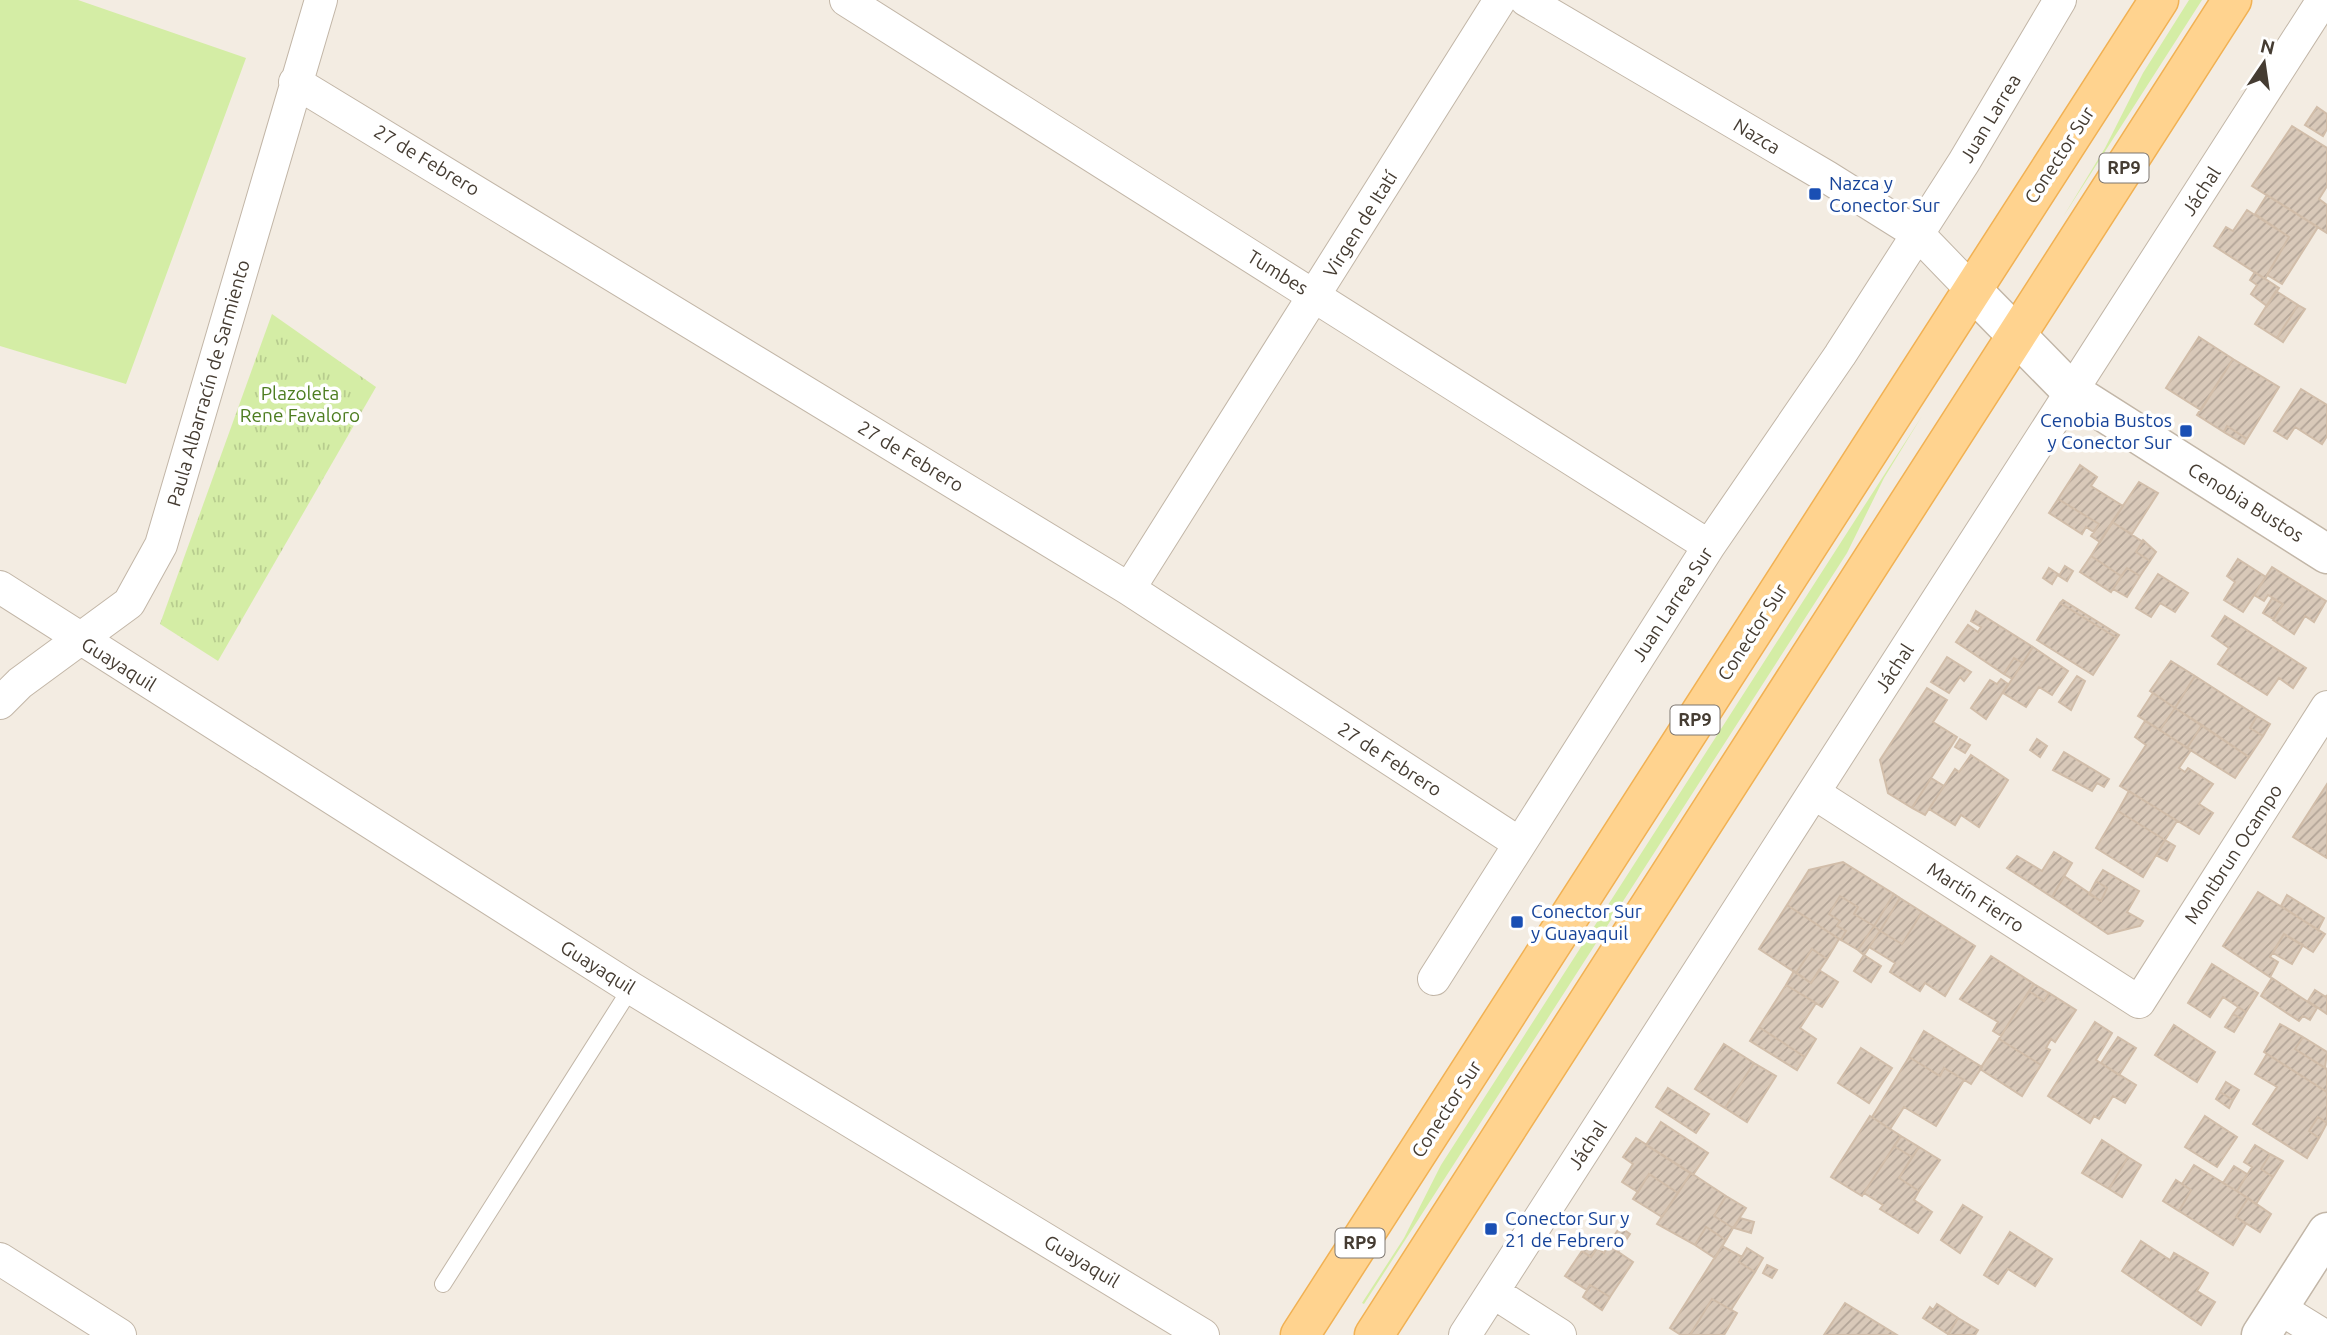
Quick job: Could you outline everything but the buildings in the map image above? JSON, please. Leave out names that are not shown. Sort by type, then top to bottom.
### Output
[{"type":"main road","name":"Conector Sur","points":[[1300,1335],[2159,0]]},
{"type":"main road","name":"RP9","points":[[1374,1335],[2232,0]]},
{"type":"street","name":"Paula Albarracín de Sarmiento","points":[[0,703],[20,683],[130,603],[161,545],[321,0]]},
{"type":"street","name":"Tumbes","points":[[846,0],[1709,546]]},
{"type":"street","name":"Virgen de Itatí","points":[[1129,589],[1500,0]]},
{"type":"street","name":"Nazca","points":[[1526,0],[1918,234],[1972,290]]},
{"type":"street","name":"Juan Larrea","points":[[1918,234],[2060,0]]},
{"type":"street","name":"Jáchal","points":[[1465,1335],[2323,0]]},
{"type":"street","name":"27 de Febrero","points":[[295,82],[1129,589],[1518,843]]},
{"type":"street","name":"Juan Larrea Sur","points":[[1434,979],[1709,546],[1918,234]]},
{"type":"street","name":"Cenobia Bustos","points":[[1972,290],[2072,391],[2327,554]]},
{"type":"street","name":"Guayaquil","points":[[0,587],[631,988],[1203,1335]]},
{"type":"street","name":"Montbrun Ocampo","points":[[2139,1002],[2327,707]]},
{"type":"street","name":"Martín Fierro","points":[[1814,793],[2139,1002]]},
{"type":"street","points":[[2323,1335],[2270,1321],[2327,1232]]},
{"type":"street","points":[[0,1259],[120,1335]]},
{"type":"street","points":[[1493,1292],[1560,1335]]},
{"type":"lane","points":[[443,1283],[631,988]]},
{"type":"green space","points":[[0,0],[78,0],[246,58],[126,384],[0,346]]},
{"type":"green space","points":[[2189,0],[2202,0],[2063,217],[2105,148],[2143,73]]},
{"type":"green space","name":"Plazoleta Rene Favaloro","points":[[272,314],[376,387],[218,661],[160,624]]},
{"type":"green space","points":[[1922,416],[1884,478],[1847,553],[1364,1304],[1362,1303],[1404,1238],[1441,1165]]},
{"type":"place","name":"Nazca y Conector Sur","points":[[1815,194]]},
{"type":"place","name":"Cenobia Bustos y Conector Sur","points":[[2186,431]]},
{"type":"place","name":"Conector Sur y Guayaquil","points":[[1517,922]]},
{"type":"place","name":"Conector Sur y 21 de Febrero","points":[[1491,1229]]}]
